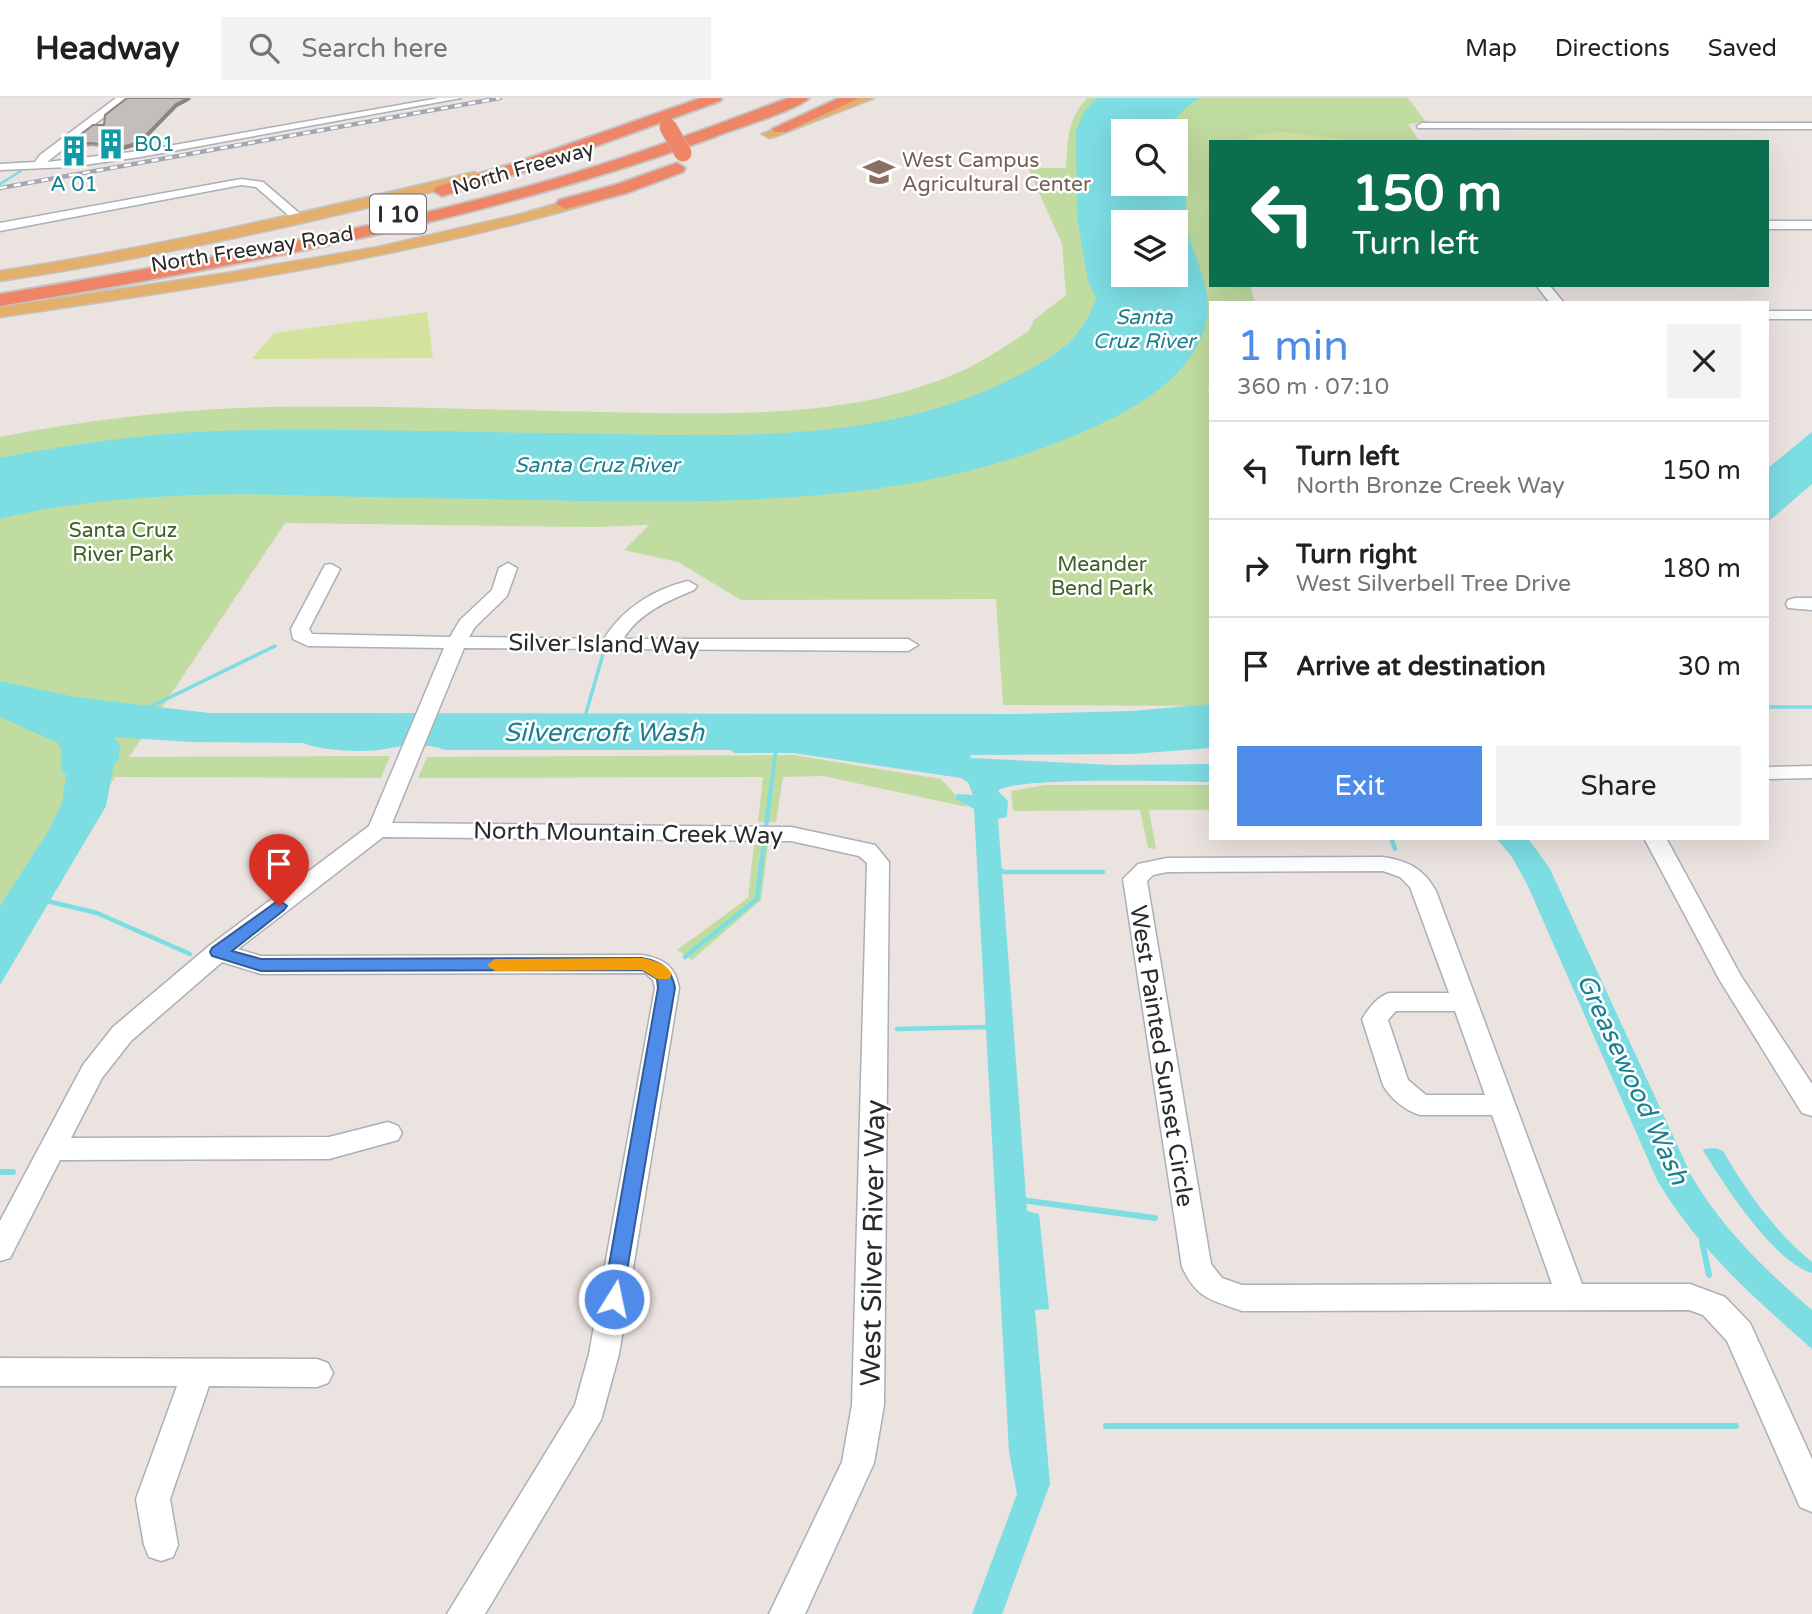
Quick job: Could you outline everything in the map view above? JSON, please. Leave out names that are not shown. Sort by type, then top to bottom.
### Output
[{"type":"highway","name":"North Freeway Road","points":[[566,150],[715,98]]},
{"type":"highway","name":"North Freeway","points":[[3,288],[246,247],[430,206],[601,159],[773,98]]},
{"type":"highway","name":"North Freeway","points":[[3,288],[149,275],[316,243],[505,198],[659,151],[802,98]]},
{"type":"highway","points":[[763,136],[852,98]]},
{"type":"highway","name":"North Freeway Road","points":[[621,189],[695,155],[667,114]]},
{"type":"highway","points":[[3,288],[221,244],[402,202],[477,182],[566,150]]},
{"type":"highway","points":[[149,275],[189,273],[409,239],[508,218],[621,189]]},
{"type":"main road","points":[[763,136],[867,98]]},
{"type":"main road","name":"North Freeway Road","points":[[3,288],[66,266],[450,184],[566,150]]},
{"type":"main road","name":"North Freeway Road","points":[[0,312],[398,248],[507,224],[621,189]]},
{"type":"street","points":[[38,166],[44,157],[123,98]]},
{"type":"street","points":[[0,167],[38,166],[140,154],[456,98]]},
{"type":"street","points":[[1433,140],[1422,125],[1812,126]]},
{"type":"street","points":[[0,227],[242,182],[259,184],[299,218]]},
{"type":"street","points":[[1769,225],[1812,225]]},
{"type":"street","points":[[1544,287],[1555,301]]},
{"type":"street","points":[[1769,315],[1812,315]]},
{"type":"street","points":[[0,1249],[92,1072],[122,1034],[218,952],[378,830],[456,643],[467,624],[501,592],[508,568]]},
{"type":"street","points":[[299,637],[303,622],[331,569]]},
{"type":"street","points":[[610,645],[618,628],[643,606],[688,586]]},
{"type":"street","name":"Silver Island Way","points":[[299,637],[318,641],[456,643],[908,645]]},
{"type":"street","points":[[1769,773],[1806,772],[1812,791]]},
{"type":"street","name":"North Mountain Creek Way","points":[[378,830],[791,834],[849,845],[877,854]]},
{"type":"street","points":[[1656,840],[1731,979],[1812,1106]]},
{"type":"street","name":"West Silver River Way","points":[[787,1614],[858,1463],[869,1405],[879,872],[877,854]]},
{"type":"street","name":"West Painted Sunset Circle","points":[[1572,1297],[1424,891],[1413,870],[1383,864],[1180,865],[1135,870],[1135,887],[1195,1256],[1205,1292],[1242,1298],[1690,1297],[1714,1306],[1739,1332],[1812,1496]]},
{"type":"street","points":[[218,952],[261,965],[666,966],[667,988],[604,1354],[590,1410],[465,1614]]},
{"type":"street","points":[[1463,1002],[1390,1002],[1375,1019],[1396,1086],[1420,1105],[1500,1105]]},
{"type":"street","points":[[52,1149],[329,1148],[388,1133]]},
{"type":"street","points":[[0,1372],[317,1373]]},
{"type":"street","points":[[161,1545],[153,1499],[198,1373]]},
{"type":"green space","name":"Santa Cruz River Park","points":[[1088,98],[1408,98],[1426,122],[1408,124],[1419,140],[1209,140],[1209,287],[1251,287],[1254,301],[1209,301],[1209,706],[1003,705],[996,599],[741,600],[678,562],[624,550],[649,525],[594,527],[285,523],[129,757],[390,756],[381,778],[115,777],[0,956],[0,437],[133,416],[268,407],[693,413],[786,411],[879,398],[923,386],[966,369],[1006,346],[1029,331],[1034,320],[1066,295],[1062,244],[1028,168],[1066,168],[1072,121]]},
{"type":"green space","points":[[1282,132],[1350,140],[1241,140]]},
{"type":"green space","points":[[427,312],[433,358],[252,359],[274,333]]},
{"type":"green space","points":[[793,755],[941,779],[967,807],[823,776],[783,777],[776,822],[758,822],[763,777],[418,778],[427,757]]},
{"type":"green space","points":[[1045,785],[1209,785],[1209,810],[1149,810],[1156,849],[1148,848],[1140,810],[1013,811],[1011,791]]},
{"type":"green space","points":[[754,845],[768,845],[761,900],[692,960],[677,950],[748,898]]},
{"type":"water","name":"Santa Cruz River","points":[[1097,98],[1200,98],[1177,119],[1111,119],[1111,196],[1185,196],[1186,205],[1186,210],[1111,210],[1111,287],[1188,287],[1188,233],[1206,288],[1208,314],[1198,344],[1188,360],[1146,399],[1096,426],[1035,451],[972,470],[908,484],[778,498],[581,501],[208,494],[95,502],[0,519],[0,458],[65,446],[164,434],[262,430],[673,435],[794,432],[854,426],[912,415],[969,397],[1047,359],[1068,343],[1091,312],[1096,298],[1088,281],[1077,216],[1076,131],[1085,110]]},
{"type":"water","points":[[1812,432],[1812,484],[1769,521],[1769,467]]},
{"type":"water","name":"Silvercroft Wash","points":[[0,681],[75,697],[209,713],[1019,714],[1131,711],[1209,704],[1209,748],[1131,754],[971,755],[970,758],[1113,765],[1209,764],[1209,782],[1034,783],[998,791],[1008,801],[1007,817],[998,819],[1027,1211],[1039,1214],[1049,1309],[1035,1310],[1050,1484],[1002,1614],[972,1614],[1017,1494],[1009,1452],[974,809],[956,799],[957,794],[973,795],[968,782],[961,778],[793,753],[735,753],[730,750],[445,750],[415,745],[355,751],[321,748],[303,743],[191,742],[114,737],[120,746],[119,760],[114,764],[106,806],[0,985],[0,906],[49,830],[62,803],[66,775],[61,770],[61,748],[58,743],[0,717]]},
{"type":"water","name":"Greasewood Wash","points":[[1498,840],[1529,840],[1550,869],[1692,1177],[1731,1232],[1812,1310],[1812,1349],[1708,1250],[1657,1180],[1527,884],[1512,857]]},
{"type":"water","points":[[1715,1148],[1723,1151],[1774,1225],[1812,1262],[1812,1273],[1782,1255],[1752,1221],[1703,1149]]},
{"type":"building","points":[[127,98],[188,98],[176,104],[139,142],[122,147],[91,143],[68,144],[93,125],[104,125],[105,115]]},
{"type":"waterway","points":[[0,184],[21,171]]},
{"type":"waterway","points":[[150,707],[275,646]]},
{"type":"waterway","name":"Silvercroft Wash","points":[[584,720],[603,654]]},
{"type":"waterway","points":[[1769,707],[1812,707]]},
{"type":"waterway","points":[[772,781],[776,749]]},
{"type":"waterway","points":[[685,957],[757,899],[772,779]]},
{"type":"waterway","points":[[1392,840],[1395,849]]},
{"type":"waterway","points":[[999,869],[1004,872],[1103,872]]},
{"type":"waterway","points":[[47,901],[97,913],[190,954]]},
{"type":"waterway","points":[[897,1029],[990,1027]]},
{"type":"waterway","points":[[0,1172],[13,1172]]},
{"type":"waterway","points":[[1021,1200],[1155,1218]]},
{"type":"waterway","points":[[1702,1241],[1709,1275]]},
{"type":"waterway","points":[[1106,1426],[1736,1426]]},
{"type":"railway","points":[[0,188],[500,98]]},
{"type":"slow traffic","points":[[495,965],[642,964],[651,965],[663,974]]},
{"type":"place","name":"B01","points":[[111,144]]},
{"type":"place","name":"A 01","points":[[74,151]]},
{"type":"place","name":"West Campus Agricultural Center","points":[[879,172]]},
{"type":"route","points":[[279,906],[218,952],[261,965],[642,964],[660,970],[665,976],[667,988],[614,1299]]},
{"type":"park label","name":"Meander Bend Park","points":[[1102,576]]}]
